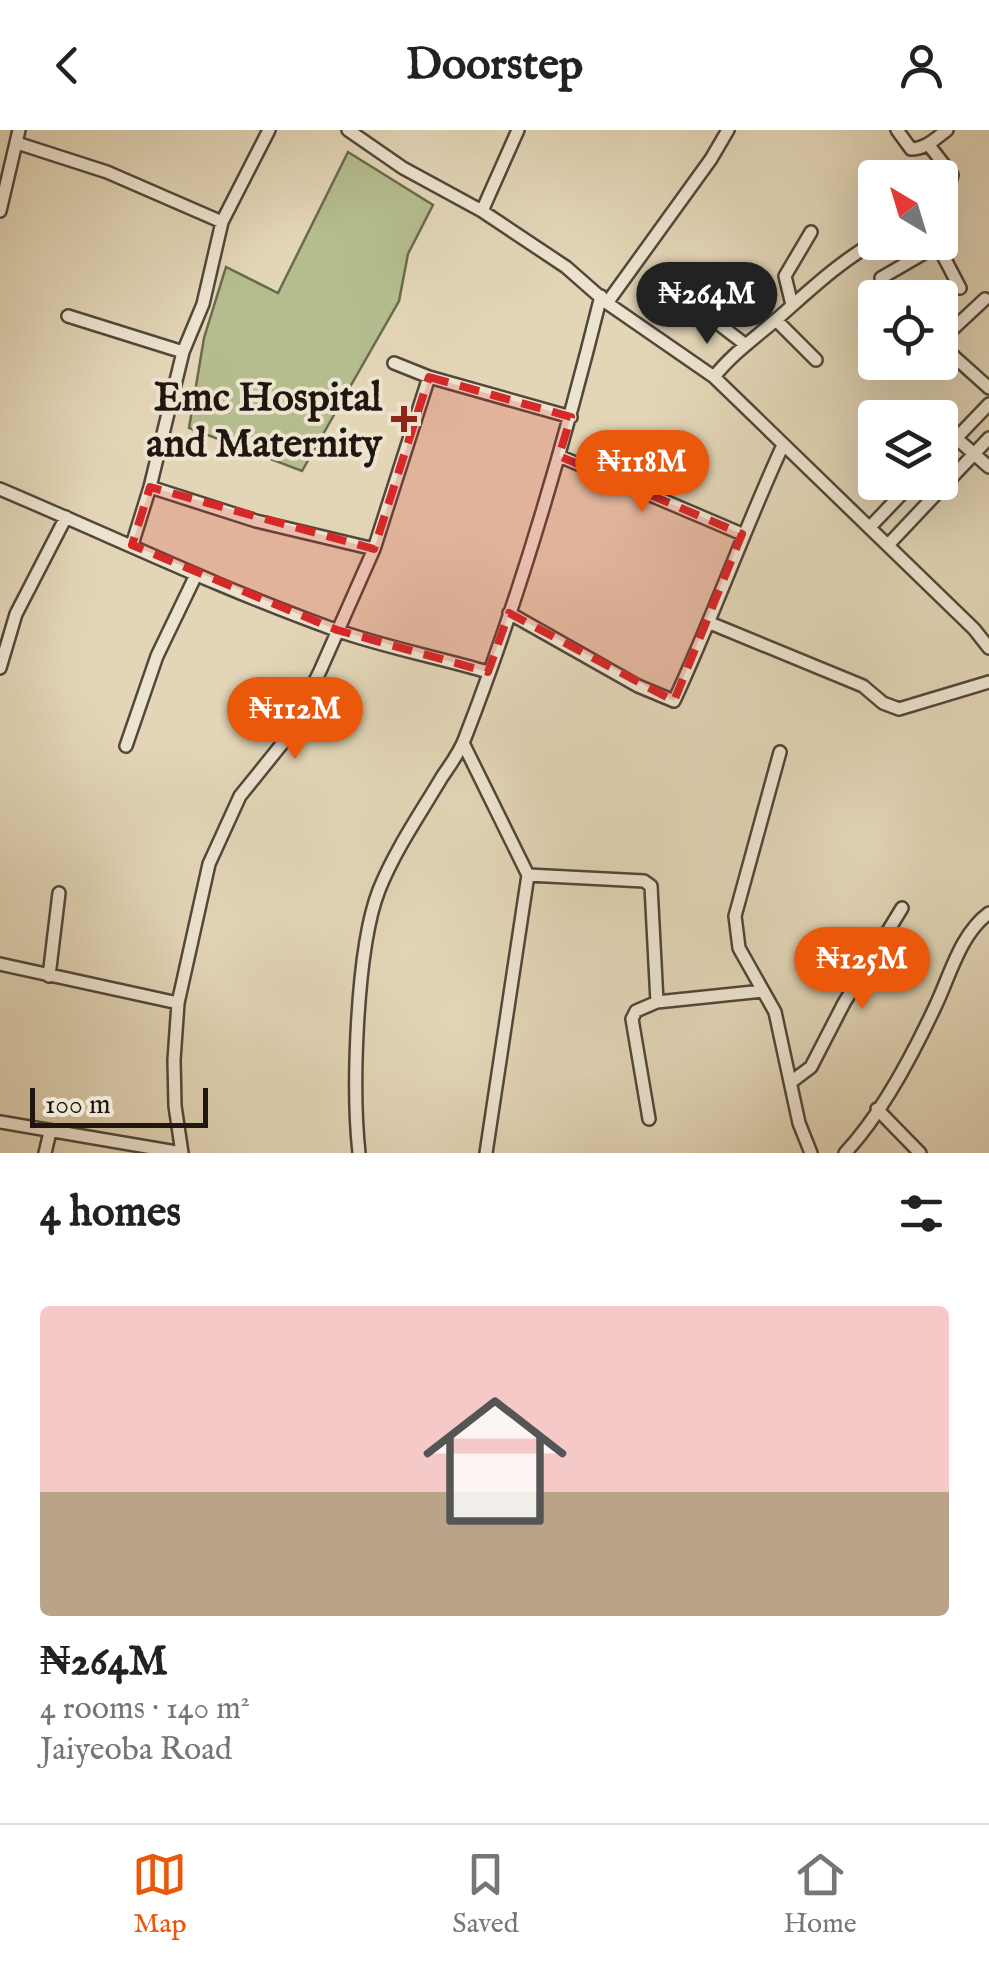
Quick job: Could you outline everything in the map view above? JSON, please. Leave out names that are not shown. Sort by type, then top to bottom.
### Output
[{"type":"street","points":[[132,545],[183,352],[203,304],[222,222],[269,130]]},
{"type":"street","points":[[348,130],[402,168],[482,211],[566,266],[604,300],[714,377],[974,629],[989,648]]},
{"type":"street","points":[[482,211],[518,130]]},
{"type":"street","points":[[360,1153],[356,1127],[358,1031],[367,941],[378,892],[400,847],[463,743],[560,456],[604,300],[712,159],[728,130]]},
{"type":"street","points":[[897,130],[911,148],[928,144],[948,130]]},
{"type":"street","points":[[0,212],[18,136],[222,222]]},
{"type":"street","points":[[928,144],[940,160]]},
{"type":"street","points":[[792,305],[786,276],[812,232]]},
{"type":"street","points":[[714,377],[729,358],[858,253]]},
{"type":"street","points":[[881,278],[911,260]]},
{"type":"street","points":[[945,260],[960,288]]},
{"type":"street","points":[[958,324],[985,298]]},
{"type":"street","points":[[68,316],[183,352]]},
{"type":"street","points":[[712,319],[746,346]]},
{"type":"street","points":[[776,320],[816,360]]},
{"type":"street","points":[[958,359],[989,388]]},
{"type":"street","points":[[394,363],[428,377],[570,417]]},
{"type":"street","points":[[0,1122],[182,1153],[175,1106],[178,1003],[209,864],[240,796],[286,739],[374,549],[428,377]]},
{"type":"street","points":[[958,436],[989,404]]},
{"type":"street","points":[[888,545],[989,438]]},
{"type":"street","points":[[958,440],[989,467]]},
{"type":"street","points":[[508,613],[674,702],[710,622],[742,534],[783,446]]},
{"type":"street","points":[[560,456],[742,534]]},
{"type":"street","points":[[150,487],[256,520],[374,549]]},
{"type":"street","points":[[0,488],[195,577],[337,630],[488,672]]},
{"type":"street","points":[[870,528],[897,500]]},
{"type":"street","points":[[0,668],[16,614],[66,517]]},
{"type":"street","points":[[126,746],[157,656],[195,577]]},
{"type":"street","points":[[710,622],[863,686],[883,703],[899,709],[989,682]]},
{"type":"street","points":[[463,743],[528,875],[486,1153]]},
{"type":"street","points":[[780,752],[735,916],[738,948],[775,1012],[798,1122],[811,1153]]},
{"type":"street","points":[[528,875],[644,882],[651,886],[658,1002]]},
{"type":"street","points":[[49,976],[59,893]]},
{"type":"street","points":[[791,1082],[812,1068],[844,1003],[902,908]]},
{"type":"street","points":[[845,1153],[889,1093],[973,928],[989,914]]},
{"type":"street","points":[[0,964],[178,1003]]},
{"type":"street","points":[[649,1119],[632,1019],[636,1010],[658,1002],[763,991]]},
{"type":"street","points":[[877,1109],[920,1153]]},
{"type":"street","points":[[46,1153],[50,1132]]},
{"type":"highlighted area","points":[[429,377],[571,417],[559,456],[742,534],[674,701],[509,613],[488,672],[337,630],[132,545],[150,487],[374,549]]},
{"type":"green space","points":[[348,152],[433,205],[408,254],[399,301],[302,471],[189,428],[204,338],[226,267],[278,293]]},
{"type":"place","name":"Emc Hospital and Maternity","points":[[404,419]]}]
